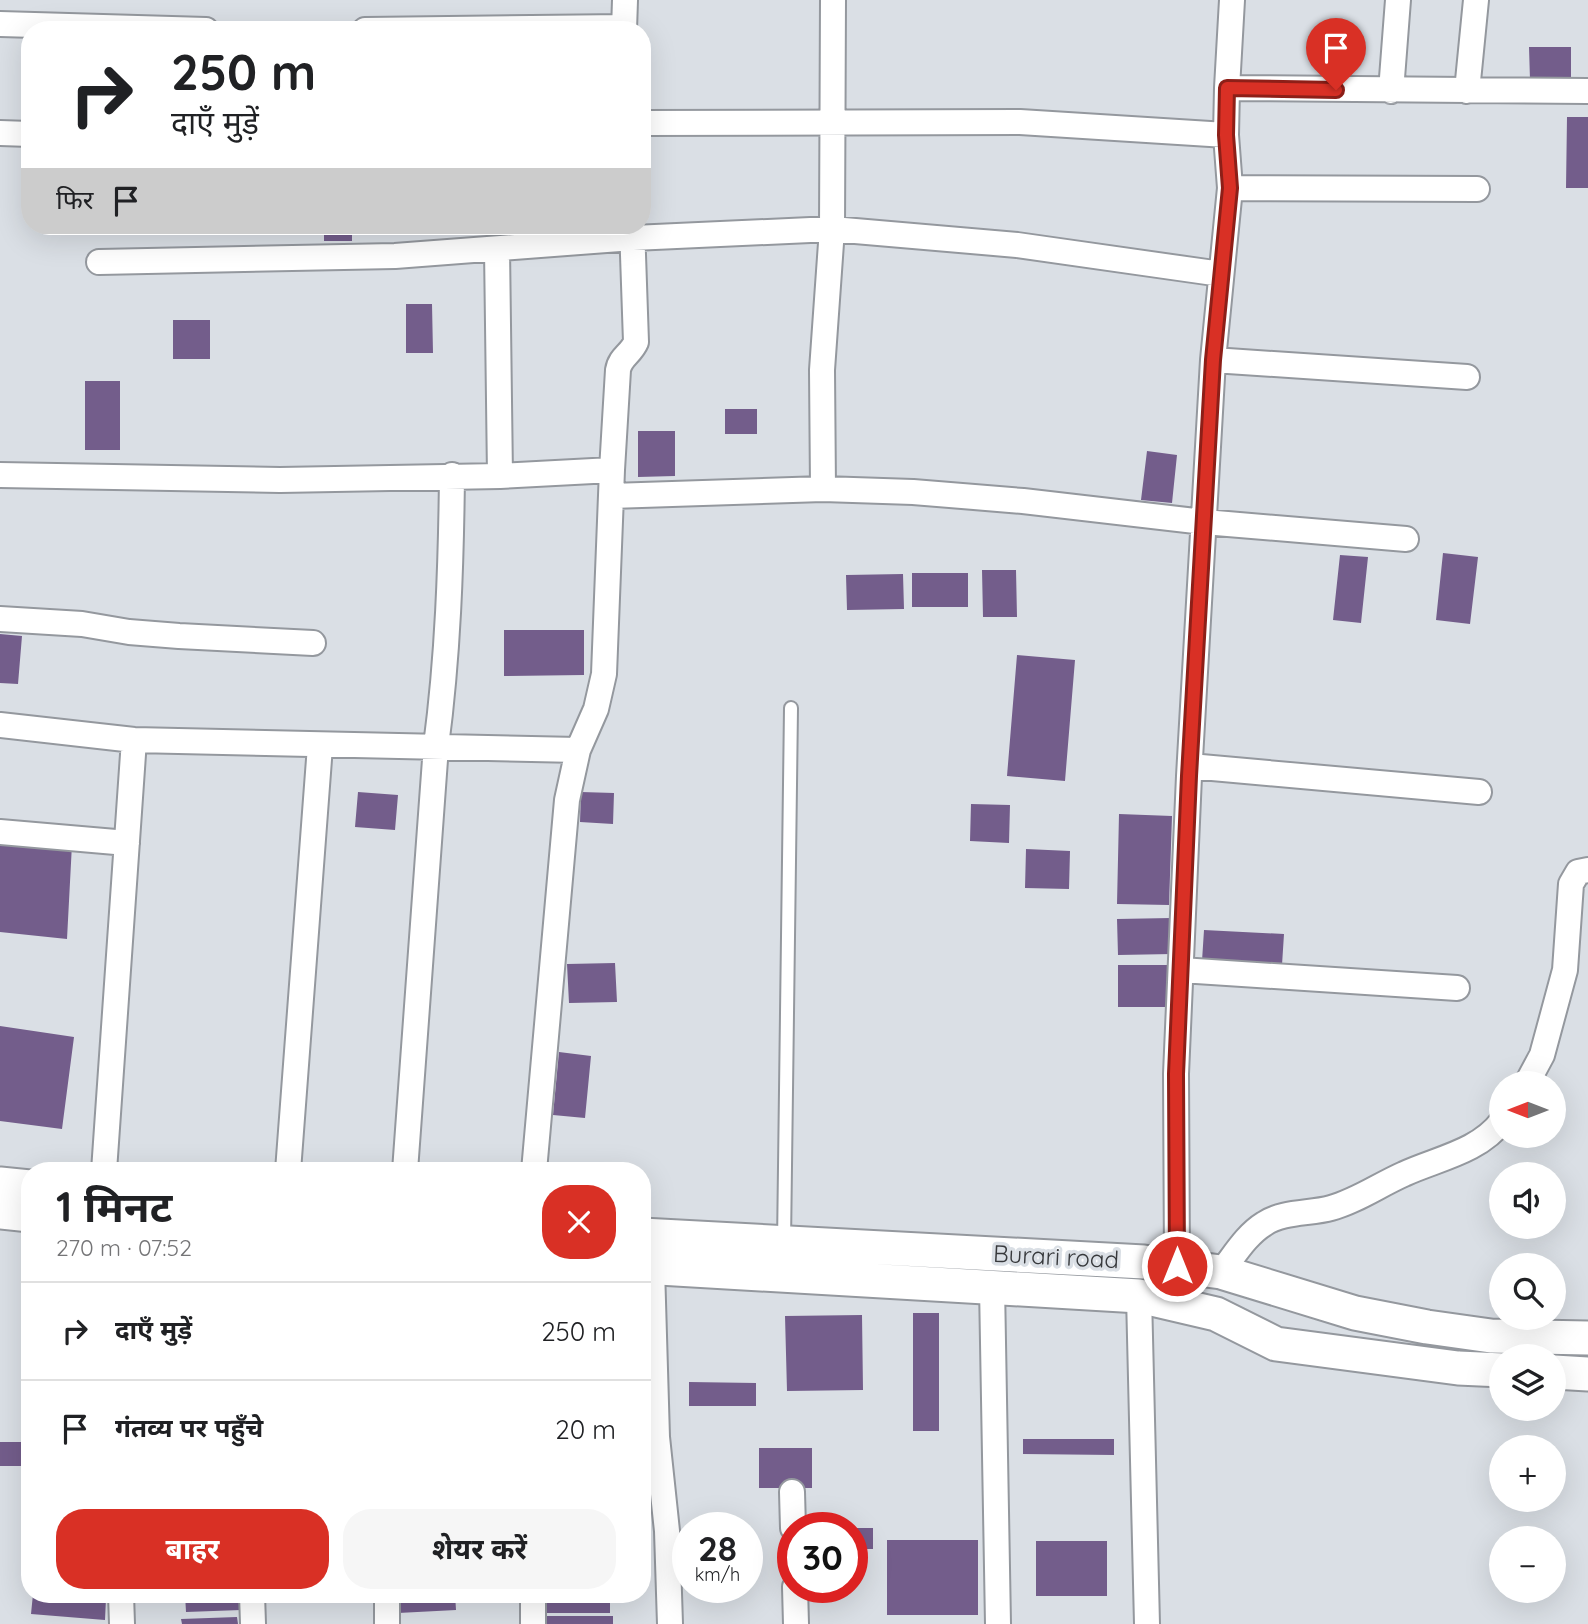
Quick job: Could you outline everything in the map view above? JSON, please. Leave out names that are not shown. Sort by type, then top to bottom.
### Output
[{"type":"main road","points":[[0,1184],[21,1186]]},
{"type":"main road","points":[[0,1212],[21,1214]]},
{"type":"main road","name":"Burari road","points":[[651,1236],[1144,1262],[1221,1272],[1355,1312],[1427,1327],[1491,1336],[1588,1338]]},
{"type":"main road","name":"Burari road","points":[[651,1267],[1139,1296],[1216,1314],[1276,1344],[1458,1368],[1489,1369]]},
{"type":"main road","points":[[1566,1373],[1588,1374]]},
{"type":"street","points":[[624,21],[625,0]]},
{"type":"street","points":[[823,489],[822,370],[832,229],[833,0]]},
{"type":"street","points":[[1177,1266],[1176,1074],[1213,360],[1230,188],[1226,135],[1232,0]]},
{"type":"street","points":[[1391,91],[1398,0]]},
{"type":"street","points":[[1467,91],[1476,0]]},
{"type":"street","points":[[0,24],[21,25]]},
{"type":"street","points":[[1227,88],[1588,91]]},
{"type":"street","points":[[651,123],[1020,122],[1226,135]]},
{"type":"street","points":[[0,133],[21,134]]},
{"type":"street","points":[[1230,188],[1477,189]]},
{"type":"street","points":[[651,232],[832,229],[1017,245],[1221,274]]},
{"type":"street","points":[[99,262],[395,256],[497,249],[609,235]]},
{"type":"street","points":[[535,1162],[567,800],[578,750],[601,693],[604,674],[618,370],[619,362],[633,349],[636,342],[633,235]]},
{"type":"street","points":[[497,249],[500,475]]},
{"type":"street","points":[[1213,360],[1467,377]]},
{"type":"street","points":[[0,475],[280,480],[386,479],[612,470]]},
{"type":"street","points":[[405,1162],[436,746],[446,655],[452,475]]},
{"type":"street","points":[[611,496],[823,489],[913,492],[1023,501],[1204,522],[1406,539]]},
{"type":"street","points":[[0,618],[82,624],[129,632],[179,636],[313,643]]},
{"type":"street","points":[[0,724],[134,740],[578,750]]},
{"type":"street","points":[[105,1162],[134,740]]},
{"type":"street","points":[[289,1162],[320,746]]},
{"type":"street","points":[[1190,765],[1479,792]]},
{"type":"street","points":[[0,832],[127,843]]},
{"type":"street","points":[[1533,1071],[1542,1055],[1565,970],[1571,884],[1578,872],[1588,870]]},
{"type":"street","points":[[1181,970],[1457,988]]},
{"type":"street","points":[[1221,1272],[1251,1234],[1265,1222],[1331,1208],[1359,1198],[1406,1173],[1478,1142],[1489,1133]]},
{"type":"street","points":[[992,1286],[998,1624]]},
{"type":"street","points":[[1139,1296],[1147,1624]]},
{"type":"street","points":[[651,1335],[657,1437],[667,1531],[670,1624]]},
{"type":"street","points":[[792,1492],[793,1512]]},
{"type":"street","points":[[121,1603],[122,1624]]},
{"type":"street","points":[[252,1603],[253,1624]]},
{"type":"street","points":[[387,1603],[387,1624]]},
{"type":"street","points":[[533,1603],[533,1624]]},
{"type":"street","points":[[795,1603],[796,1624]]},
{"type":"lane","points":[[784,1243],[791,708]]},
{"type":"building","points":[[1529,47],[1571,47],[1571,79],[1530,80]]},
{"type":"building","points":[[1567,117],[1588,117],[1588,188],[1566,188]]},
{"type":"building","points":[[324,235],[352,235],[352,241],[324,241]]},
{"type":"building","points":[[406,304],[432,304],[433,353],[406,353]]},
{"type":"building","points":[[173,320],[210,320],[210,359],[173,359]]},
{"type":"building","points":[[85,381],[120,381],[120,450],[85,450]]},
{"type":"building","points":[[725,409],[757,409],[757,434],[725,434]]},
{"type":"building","points":[[638,431],[675,431],[675,476],[638,477]]},
{"type":"building","points":[[1147,451],[1177,455],[1172,503],[1141,500]]},
{"type":"building","points":[[1443,553],[1478,557],[1470,624],[1436,620]]},
{"type":"building","points":[[1340,555],[1368,557],[1361,623],[1333,620]]},
{"type":"building","points":[[982,570],[1016,570],[1017,617],[983,617]]},
{"type":"building","points":[[912,573],[968,573],[968,607],[912,607]]},
{"type":"building","points":[[903,574],[904,609],[847,610],[846,575]]},
{"type":"building","points":[[504,630],[584,630],[584,675],[504,676]]},
{"type":"building","points":[[0,634],[22,636],[18,684],[0,683]]},
{"type":"building","points":[[1017,655],[1075,660],[1065,781],[1007,776]]},
{"type":"building","points":[[358,792],[398,795],[395,830],[355,827]]},
{"type":"building","points":[[581,792],[614,793],[613,824],[580,822]]},
{"type":"building","points":[[971,804],[1010,805],[1009,843],[970,841]]},
{"type":"building","points":[[1119,814],[1172,816],[1169,905],[1117,904]]},
{"type":"building","points":[[0,840],[72,844],[67,939],[0,932]]},
{"type":"building","points":[[1026,849],[1070,851],[1069,889],[1025,888]]},
{"type":"building","points":[[1171,918],[1172,954],[1118,955],[1117,919]]},
{"type":"building","points":[[1204,930],[1284,934],[1282,965],[1202,961]]},
{"type":"building","points":[[615,963],[617,1002],[569,1003],[567,964]]},
{"type":"building","points":[[1118,965],[1172,965],[1172,1007],[1118,1007]]},
{"type":"building","points":[[0,1026],[74,1037],[62,1129],[0,1121]]},
{"type":"building","points":[[559,1052],[591,1056],[585,1118],[553,1115]]},
{"type":"building","points":[[913,1313],[939,1313],[939,1431],[913,1431]]},
{"type":"building","points":[[862,1315],[863,1390],[787,1391],[785,1316]]},
{"type":"building","points":[[689,1382],[756,1383],[756,1406],[689,1406]]},
{"type":"building","points":[[1023,1439],[1114,1439],[1114,1455],[1023,1454]]},
{"type":"building","points":[[0,1442],[21,1442],[21,1466],[0,1466]]},
{"type":"building","points":[[759,1448],[812,1448],[812,1488],[759,1488]]},
{"type":"building","points":[[868,1528],[873,1528],[873,1549],[868,1549]]},
{"type":"building","points":[[887,1540],[978,1540],[978,1615],[887,1615]]},
{"type":"building","points":[[1036,1541],[1107,1541],[1107,1596],[1036,1596]]},
{"type":"building","points":[[32,1603],[106,1603],[105,1620],[31,1614]]},
{"type":"building","points":[[186,1603],[241,1603],[241,1610],[186,1612]]},
{"type":"building","points":[[397,1603],[456,1603],[456,1610],[398,1613]]},
{"type":"building","points":[[543,1603],[610,1603],[610,1613],[543,1613]]},
{"type":"building","points":[[546,1616],[613,1616],[613,1624],[546,1624]]},
{"type":"building","points":[[237,1617],[238,1624],[182,1624],[181,1619]]},
{"type":"route","points":[[1177,1266],[1176,1074],[1189,776],[1213,360],[1230,188],[1226,135],[1227,88],[1336,90]]}]
